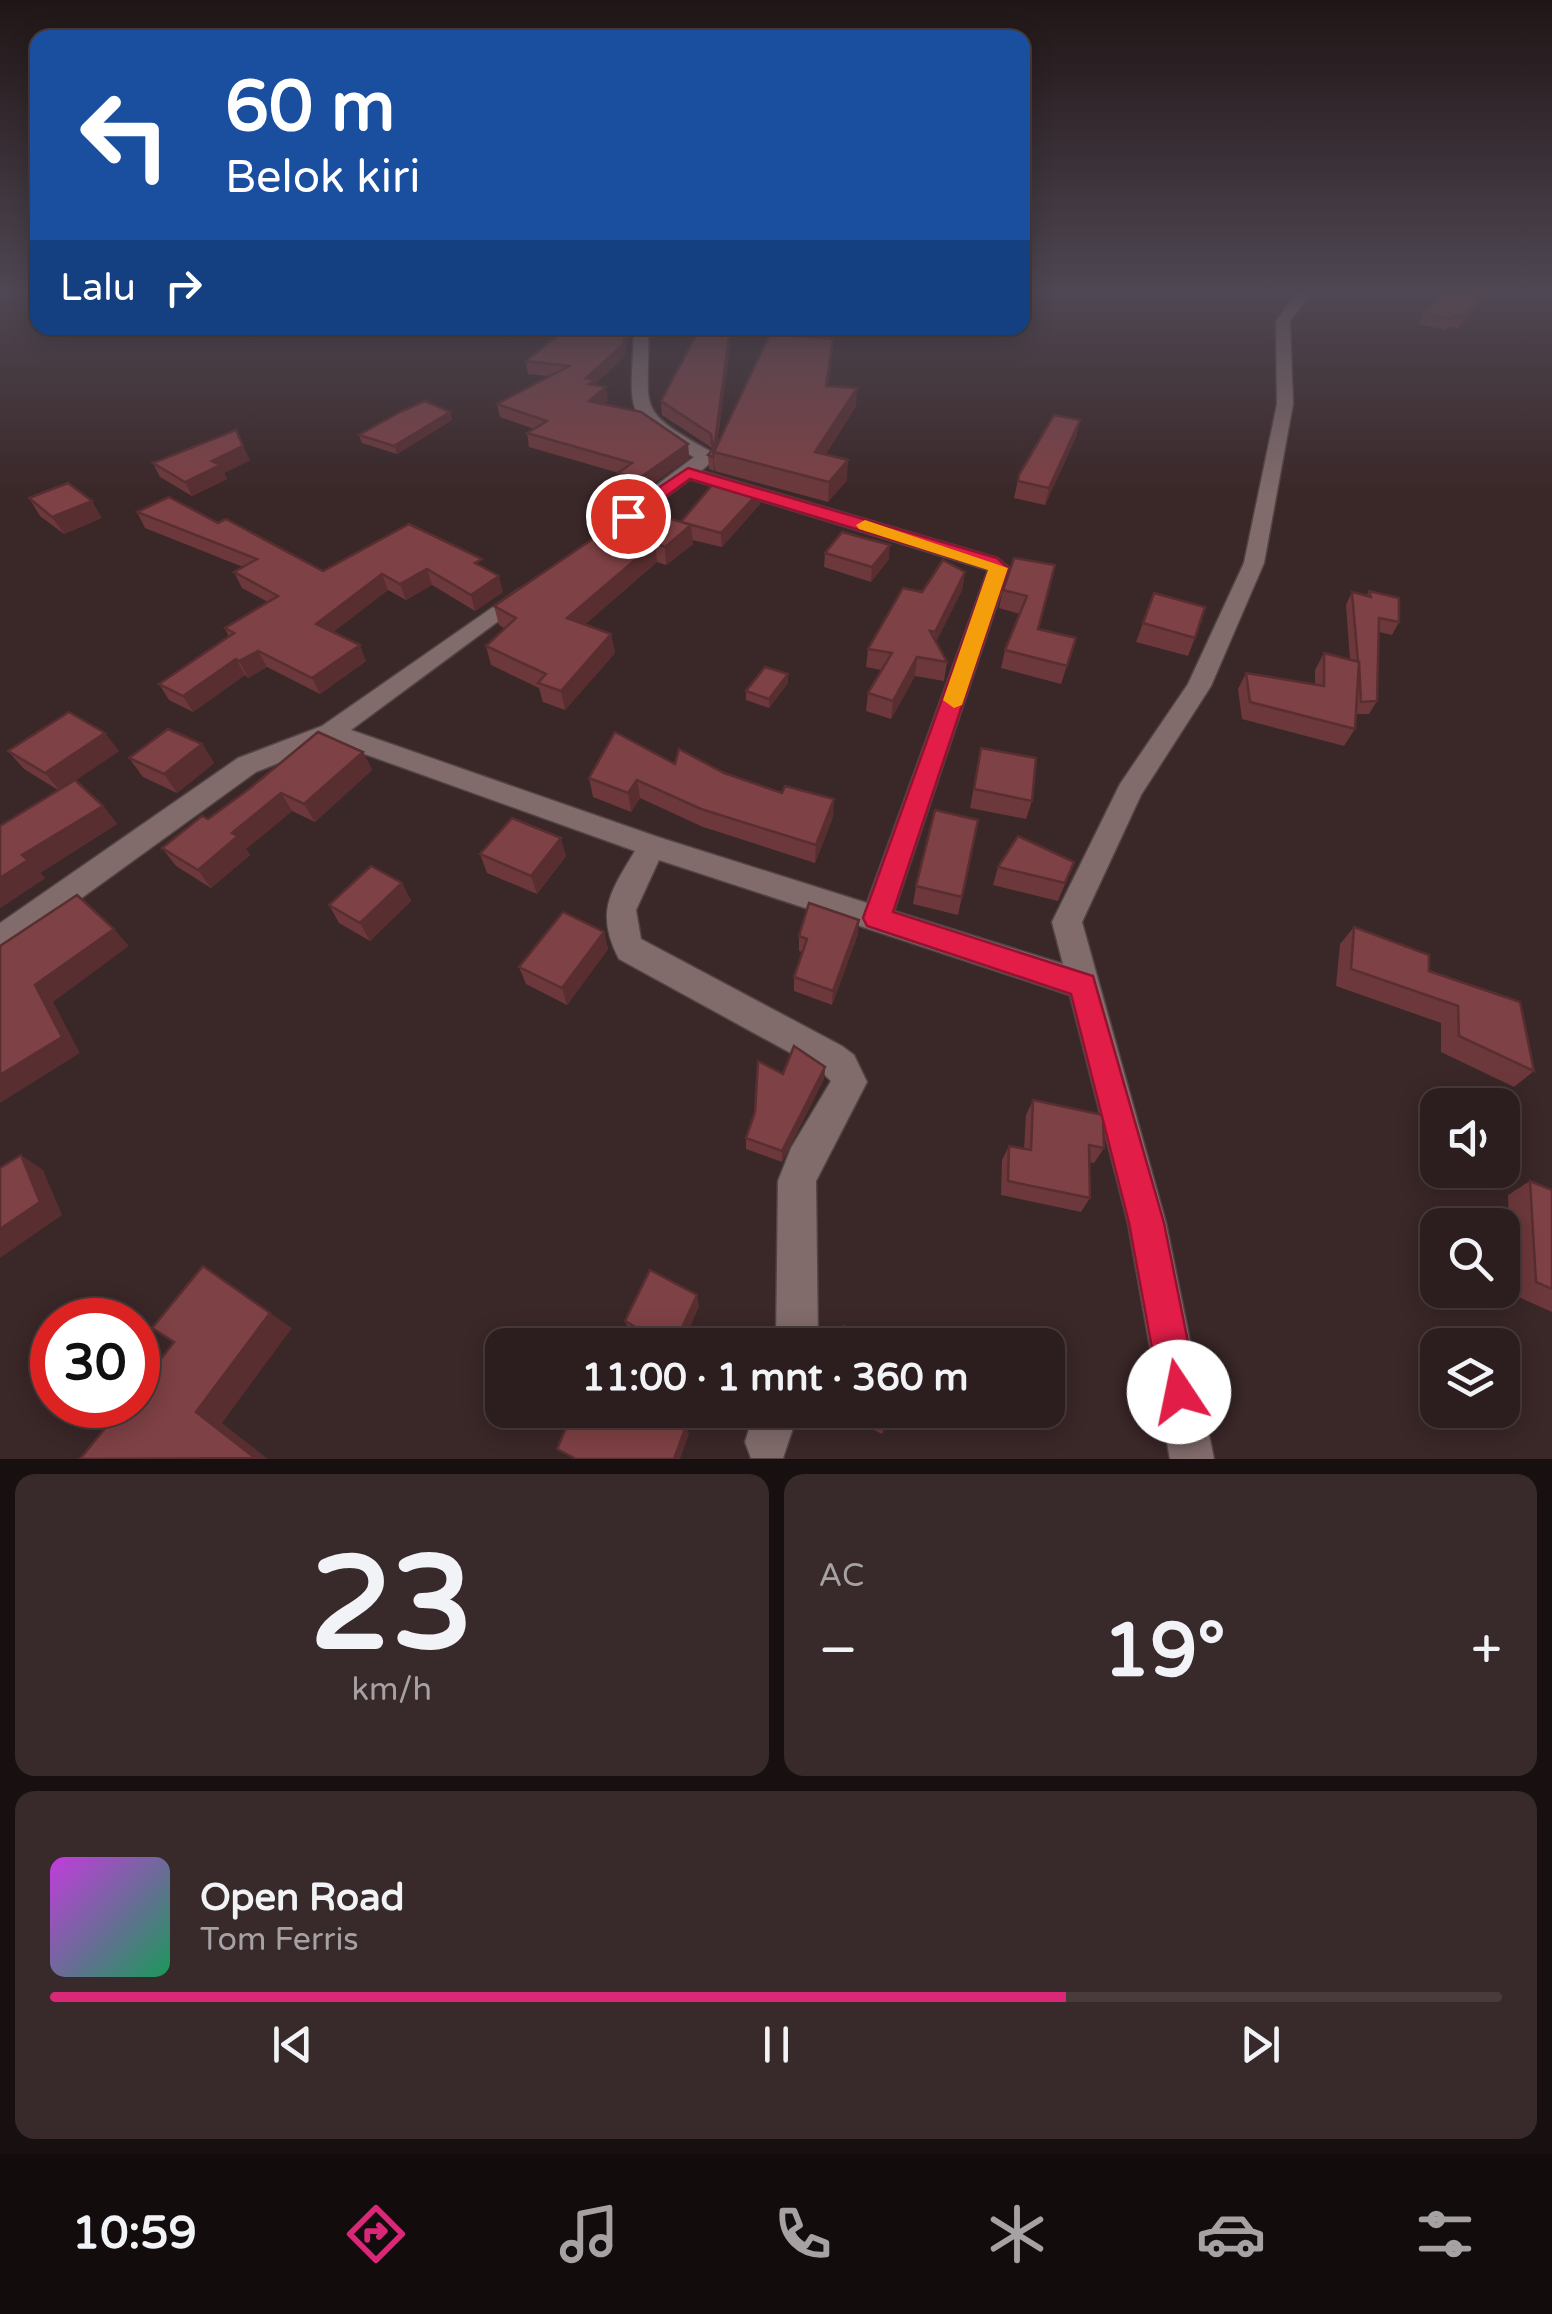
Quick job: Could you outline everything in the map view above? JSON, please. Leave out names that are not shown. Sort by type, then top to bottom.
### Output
[{"type":"street","points":[[595,540],[701,463],[704,454],[656,428],[640,407],[641,358]]},
{"type":"street","points":[[1192,1459],[1147,1223],[1067,922],[1129,791],[1200,686],[1254,564],[1286,404],[1284,358]]},
{"type":"street","points":[[688,473],[972,556],[999,568],[877,918]]},
{"type":"street","points":[[0,940],[247,764],[331,732],[533,585]]},
{"type":"street","points":[[331,732],[652,846],[1083,985]]},
{"type":"street","points":[[652,846],[619,908],[618,923],[630,949],[830,1057],[842,1067],[850,1082],[814,1143],[798,1180],[797,1328]]},
{"type":"building","points":[[608,358],[586,378],[595,380],[589,384],[606,387],[589,401],[641,412],[688,444],[638,479],[618,473],[632,463],[527,433],[547,421],[497,404],[569,366],[526,361]]},
{"type":"building","points":[[684,358],[726,358],[713,457],[708,455],[713,449],[711,434],[661,401]]},
{"type":"building","points":[[759,358],[830,358],[826,386],[857,388],[815,452],[848,460],[829,482],[714,452]]},
{"type":"building","points":[[425,401],[450,412],[394,446],[359,435],[400,412]]},
{"type":"building","points":[[1054,415],[1080,420],[1049,488],[1018,481],[1019,475]]},
{"type":"building","points":[[236,430],[243,446],[212,461],[220,465],[185,482],[153,463]]},
{"type":"building","points":[[718,478],[760,491],[721,533],[681,522]]},
{"type":"building","points":[[68,483],[92,501],[52,517],[29,498]]},
{"type":"building","points":[[169,497],[218,523],[226,519],[323,571],[409,524],[482,559],[475,563],[499,576],[471,595],[427,569],[400,584],[382,574],[316,624],[360,645],[312,678],[258,651],[236,659],[183,696],[159,684],[234,633],[225,628],[278,596],[234,572],[257,559],[137,512]]},
{"type":"building","points":[[631,507],[691,525],[665,547],[655,543],[567,618],[611,634],[561,691],[538,683],[546,674],[486,646],[516,618],[494,606],[609,528],[605,526]]},
{"type":"building","points":[[842,532],[890,545],[872,567],[825,553]]},
{"type":"building","points":[[1014,558],[1055,565],[1038,629],[1076,638],[1067,666],[1005,650],[1027,596],[1003,590]]},
{"type":"building","points":[[943,560],[965,572],[935,632],[930,631],[947,662],[917,657],[893,701],[868,693],[892,653],[868,649],[903,588],[922,592]]},
{"type":"building","points":[[1369,591],[1399,598],[1399,622],[1379,618],[1377,701],[1361,702],[1352,592],[1371,597]]},
{"type":"building","points":[[1154,593],[1205,607],[1195,638],[1143,623]]},
{"type":"building","points":[[1324,653],[1359,662],[1355,729],[1250,702],[1246,673],[1324,686]]},
{"type":"building","points":[[765,667],[788,674],[769,699],[746,691]]},
{"type":"building","points":[[69,712],[105,733],[45,773],[8,751]]},
{"type":"building","points":[[168,729],[202,744],[164,774],[129,758]]},
{"type":"building","points":[[318,732],[363,752],[304,804],[281,793],[232,833],[238,836],[198,870],[162,848],[202,816],[208,819],[249,789]]},
{"type":"building","points":[[615,732],[675,764],[679,749],[724,773],[782,793],[785,786],[834,799],[816,845],[701,809],[637,780],[628,793],[589,778]]},
{"type":"building","points":[[981,748],[1036,758],[1032,801],[974,789]]},
{"type":"building","points":[[75,780],[103,806],[22,855],[28,860],[0,878],[0,826]]},
{"type":"building","points":[[935,810],[978,820],[962,897],[916,886]]},
{"type":"building","points":[[512,818],[561,838],[531,876],[480,854]]},
{"type":"building","points":[[1018,836],[1074,862],[1065,883],[998,867]]},
{"type":"building","points":[[371,866],[402,883],[360,923],[329,905]]},
{"type":"building","points":[[77,895],[114,929],[35,985],[62,1037],[0,1075],[0,946]]},
{"type":"building","points":[[809,903],[859,920],[833,991],[794,977],[807,939],[799,936]]},
{"type":"building","points":[[563,912],[604,932],[562,988],[519,967]]},
{"type":"building","points":[[1354,927],[1429,955],[1429,971],[1520,1002],[1534,1071],[1459,1036],[1458,1006],[1351,969]]},
{"type":"building","points":[[794,1046],[825,1067],[782,1151],[746,1138],[755,1112],[758,1061],[783,1074]]},
{"type":"building","points":[[1033,1100],[1103,1115],[1104,1148],[1089,1145],[1090,1198],[1008,1181],[1009,1146],[1031,1150]]},
{"type":"building","points":[[21,1155],[40,1202],[0,1229],[0,1168]]},
{"type":"building","points":[[1530,1181],[1552,1190],[1552,1289],[1536,1282]]},
{"type":"building","points":[[203,1266],[270,1313],[196,1412],[255,1458],[80,1459],[105,1428],[160,1428],[160,1360],[174,1342],[160,1333],[160,1318]]},
{"type":"building","points":[[650,1270],[697,1295],[682,1328],[637,1328],[625,1321]]},
{"type":"building","points":[[566,1428],[685,1428],[674,1459],[576,1459],[557,1449]]},
{"type":"slow traffic","points":[[865,525],[999,568],[954,700]]},
{"type":"route","points":[[628,516],[688,473],[990,562],[999,568],[877,918],[1083,985],[1147,1223],[1179,1392]]}]
